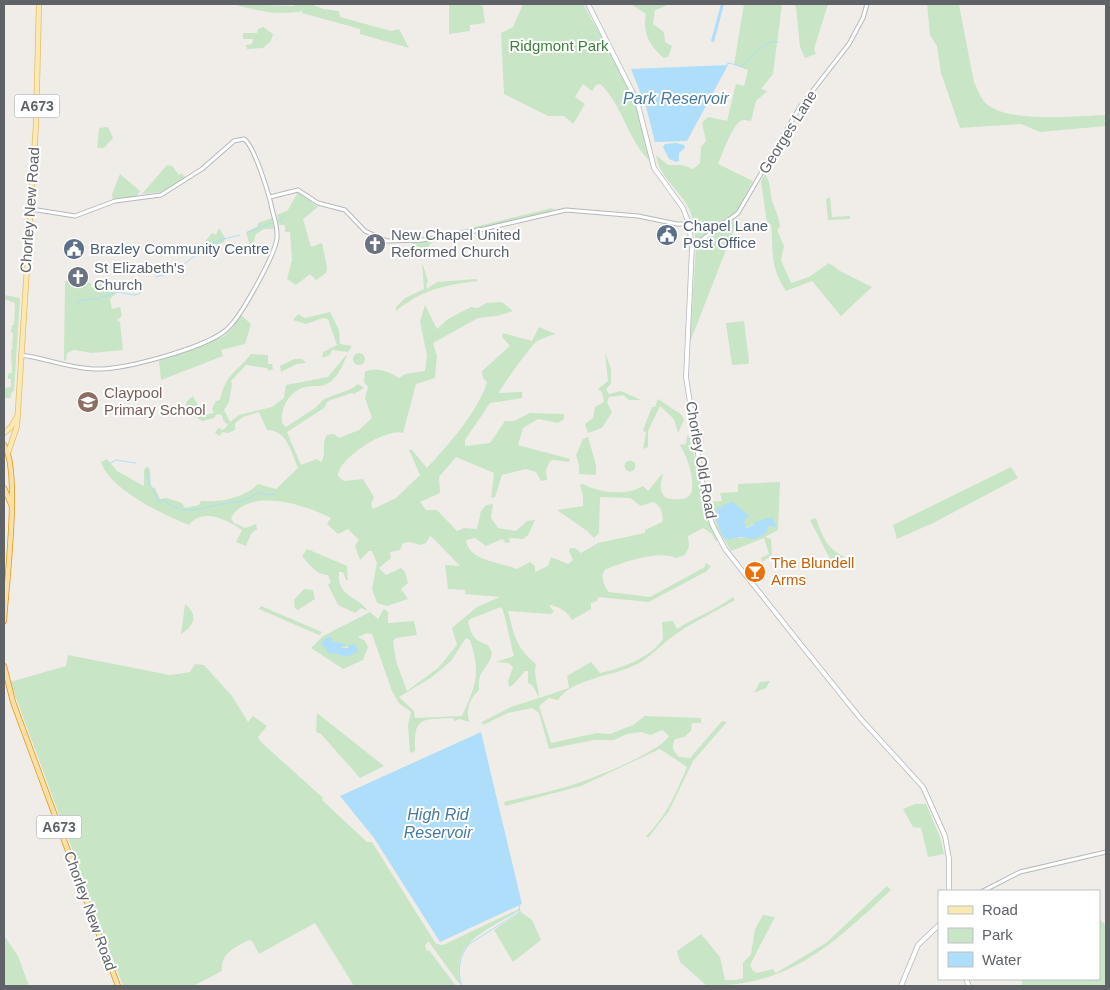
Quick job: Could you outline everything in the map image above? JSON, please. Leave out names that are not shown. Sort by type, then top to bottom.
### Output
[{"type":"highway","name":"A673","points":[[4,445],[8,453],[12,484],[4,621]]},
{"type":"highway","points":[[4,468],[9,462]]},
{"type":"highway","name":"A673","points":[[12,484],[4,490],[12,508]]},
{"type":"highway","name":"Chorley New Road","points":[[4,666],[13,702],[118,986]]},
{"type":"main road","name":"Chorley New Road","points":[[8,453],[17,426],[38,84],[39,4]]},
{"type":"main road","name":"Chorley Old Road","points":[[588,4],[637,101],[654,168],[684,208],[689,224],[692,247],[686,377],[703,486],[712,524],[725,548],[802,646],[866,725],[923,787],[945,836],[949,859],[949,890]]},
{"type":"main road","points":[[4,433],[11,427],[17,416]]},
{"type":"main road","points":[[901,986],[918,945],[938,926]]},
{"type":"street","name":"Georges Lane","points":[[692,247],[738,213],[800,108],[849,44],[868,4]]},
{"type":"street","points":[[21,355],[93,369],[119,367],[176,352],[225,332],[236,317],[273,252],[277,228],[270,198],[250,143],[241,138],[234,141],[189,178],[161,195],[114,201],[74,216],[31,209]]},
{"type":"street","points":[[270,198],[294,190],[300,190],[318,203],[345,210],[365,231],[387,241],[422,240],[475,231],[566,210],[638,216],[677,224],[689,224]]},
{"type":"street","points":[[985,890],[1020,872],[1106,852]]},
{"type":"green space","points":[[232,4],[294,6],[296,4],[311,4],[323,9],[339,11],[340,17],[391,31],[399,29],[409,48],[360,34],[360,29],[302,13],[302,11],[275,13]]},
{"type":"green space","points":[[449,4],[479,4],[483,7],[485,23],[470,25],[470,31],[449,34]]},
{"type":"green space","name":"Ridgmont Park","points":[[523,4],[583,4],[630,88],[650,161],[642,153],[614,102],[600,84],[596,85],[592,91],[583,84],[575,97],[585,104],[573,124],[564,116],[548,116],[504,94],[501,33],[513,27]]},
{"type":"green space","points":[[631,4],[665,4],[666,6],[655,10],[653,24],[664,32],[665,42],[672,46],[668,57],[664,58],[648,39],[645,27],[646,14]]},
{"type":"green space","points":[[744,4],[782,4],[773,74],[761,89],[767,91],[756,101],[751,121],[743,120],[735,126],[718,164],[753,181],[735,215],[695,242],[694,224],[690,211],[661,170],[656,155],[668,165],[682,165],[693,169],[700,163],[701,147],[706,141],[702,123],[708,117],[727,121],[736,84],[744,86],[748,70],[734,65]]},
{"type":"green space","points":[[793,4],[828,4],[814,49],[816,54],[805,58],[800,47],[796,7]]},
{"type":"green space","points":[[927,4],[959,5],[974,82],[988,105],[999,111],[1028,116],[1106,115],[1106,126],[1040,132],[1021,124],[960,128],[941,73],[937,46],[930,35]]},
{"type":"green space","points":[[263,27],[273,34],[271,41],[263,48],[247,49],[246,45],[252,44],[253,39],[243,39],[243,33],[257,33],[258,29]]},
{"type":"green space","points":[[108,127],[113,138],[104,148],[97,148],[99,128]]},
{"type":"green space","points":[[167,165],[172,166],[179,175],[181,173],[186,178],[162,192],[142,194]]},
{"type":"green space","points":[[120,174],[140,191],[136,197],[113,200],[112,194]]},
{"type":"green space","points":[[765,174],[769,182],[772,202],[779,221],[780,227],[777,230],[784,246],[781,260],[791,283],[809,277],[829,263],[840,271],[872,287],[841,316],[812,281],[786,291],[781,282],[773,259],[771,224],[767,223],[761,181]]},
{"type":"green space","points":[[298,192],[318,207],[303,219],[311,247],[322,243],[327,267],[326,273],[316,280],[310,274],[296,285],[287,279],[292,260],[290,232],[285,232],[285,225],[279,225],[277,215],[288,210]]},
{"type":"green space","points":[[830,197],[832,217],[850,216],[850,219],[828,220],[826,199]]},
{"type":"green space","points":[[552,208],[554,210],[526,219],[433,237]]},
{"type":"green space","points":[[272,218],[274,229],[264,229],[256,234],[251,249],[246,232],[257,227],[258,223]]},
{"type":"green space","points":[[734,219],[737,222],[690,342],[696,246]]},
{"type":"green space","points":[[219,228],[225,238],[224,242],[210,250],[203,251],[202,245],[212,233],[216,235]]},
{"type":"green space","points":[[455,236],[455,239],[432,242],[420,258],[412,241]]},
{"type":"green space","points":[[422,262],[428,281],[427,289],[437,282],[476,279],[478,281],[435,289],[396,311],[396,307],[405,298],[424,289]]},
{"type":"green space","points":[[65,281],[91,283],[91,288],[107,281],[118,291],[110,299],[112,309],[120,307],[122,316],[117,320],[120,322],[123,350],[92,353],[74,350],[67,353],[66,361],[64,360]]},
{"type":"green space","points":[[4,295],[20,298],[14,391],[10,398],[4,398],[4,388],[11,387],[11,379],[8,379],[8,374],[12,373],[11,350],[13,333],[11,332],[12,325],[14,325],[15,303],[4,299]]},
{"type":"green space","points":[[502,302],[513,311],[496,316],[478,318],[433,343],[437,356],[435,378],[416,384],[403,433],[396,432],[386,435],[364,446],[345,461],[338,476],[344,481],[363,479],[374,497],[371,504],[373,509],[396,498],[420,475],[409,450],[412,450],[427,468],[453,439],[470,416],[487,382],[483,378],[482,371],[510,346],[502,337],[503,333],[532,341],[539,327],[556,334],[541,339],[534,344],[515,368],[499,393],[522,392],[522,398],[490,403],[465,440],[465,446],[490,443],[505,421],[514,421],[530,413],[564,414],[564,419],[558,423],[538,419],[523,428],[518,445],[570,459],[569,462],[550,461],[546,470],[547,480],[541,481],[536,472],[526,469],[502,475],[495,497],[491,498],[494,473],[456,457],[439,477],[440,493],[420,502],[426,510],[437,510],[457,531],[464,528],[477,529],[481,511],[486,505],[493,504],[491,518],[498,528],[516,531],[527,521],[535,520],[528,535],[523,539],[509,538],[510,542],[506,543],[502,539],[486,546],[475,538],[466,540],[472,552],[486,560],[517,569],[530,562],[535,566],[535,572],[548,566],[551,557],[568,564],[573,560],[569,551],[570,548],[575,548],[581,553],[598,543],[645,533],[645,530],[662,522],[663,519],[660,508],[656,503],[653,502],[641,506],[630,498],[600,497],[599,533],[594,538],[557,510],[583,506],[580,485],[583,484],[597,490],[613,492],[629,491],[643,486],[648,491],[663,473],[661,490],[663,495],[666,498],[687,498],[691,492],[692,478],[688,462],[679,445],[686,444],[687,436],[690,437],[710,524],[717,540],[716,542],[712,534],[703,528],[688,536],[689,547],[685,555],[676,558],[660,555],[651,556],[622,563],[604,571],[603,580],[609,592],[650,597],[705,567],[705,563],[711,566],[707,571],[649,602],[598,597],[597,601],[591,603],[591,609],[572,620],[563,610],[549,605],[554,612],[551,614],[508,611],[514,634],[520,647],[536,664],[535,673],[539,698],[533,686],[528,683],[528,671],[525,671],[509,687],[508,681],[513,667],[508,663],[496,662],[514,656],[501,607],[470,619],[468,622],[472,635],[488,645],[492,653],[481,673],[479,690],[469,705],[468,718],[470,722],[459,719],[455,721],[452,718],[433,719],[422,722],[416,731],[415,751],[410,753],[408,725],[411,712],[399,703],[392,691],[372,634],[367,633],[358,637],[365,641],[368,647],[363,660],[343,669],[311,648],[323,636],[370,612],[378,619],[384,609],[388,612],[388,623],[414,621],[417,635],[396,638],[393,641],[396,661],[407,691],[438,668],[457,645],[452,628],[477,607],[500,597],[465,594],[465,590],[448,589],[445,565],[460,566],[430,536],[426,543],[420,545],[410,542],[403,543],[400,550],[390,552],[391,558],[379,568],[386,575],[401,568],[405,572],[408,583],[401,589],[408,599],[387,606],[377,603],[372,589],[377,563],[372,551],[369,551],[360,560],[355,546],[359,540],[348,529],[338,534],[327,524],[331,518],[307,508],[278,501],[251,503],[239,508],[231,518],[234,523],[245,528],[256,524],[257,529],[251,534],[246,546],[236,542],[242,530],[222,519],[208,516],[201,517],[189,525],[138,500],[115,482],[106,472],[101,462],[107,459],[117,471],[144,486],[144,470],[147,466],[150,470],[151,487],[155,488],[160,499],[167,498],[182,503],[185,508],[199,505],[201,501],[224,500],[239,496],[258,484],[276,489],[298,468],[284,438],[274,431],[267,430],[259,412],[243,417],[235,423],[235,430],[228,433],[222,432],[220,436],[215,433],[218,428],[223,430],[228,425],[223,420],[222,415],[217,414],[214,418],[202,421],[184,409],[187,401],[193,396],[203,415],[214,413],[212,408],[216,401],[220,400],[225,384],[232,374],[251,354],[268,355],[268,364],[272,364],[273,369],[269,371],[267,368],[246,365],[231,381],[229,402],[224,410],[230,422],[239,415],[272,407],[284,398],[286,385],[328,377],[347,354],[342,367],[333,380],[325,385],[308,386],[300,389],[287,400],[284,406],[282,423],[286,427],[315,408],[324,399],[351,389],[358,384],[364,388],[354,394],[328,401],[324,408],[287,432],[301,465],[317,459],[321,462],[324,455],[324,441],[327,435],[334,434],[339,438],[359,430],[372,418],[365,398],[368,387],[364,382],[365,372],[378,370],[399,378],[405,374],[425,371],[427,356],[420,321],[425,305],[437,329],[448,319],[471,307],[478,308],[486,303]],"holes":[[[332,637],[332,641],[341,646],[339,648],[350,647],[346,657],[328,650],[326,647]],[[466,638],[470,640],[476,671],[474,687],[462,716],[415,718],[414,711],[399,697],[432,677],[451,661]]]},
{"type":"green space","points":[[330,312],[339,330],[340,344],[352,346],[348,352],[332,350],[330,355],[322,358],[323,352],[337,345],[328,319],[323,318],[306,324],[293,320],[298,314],[305,318]]},
{"type":"green space","points":[[241,315],[251,324],[245,344],[221,350],[223,356],[161,380],[159,361],[224,336],[232,329]]},
{"type":"green space","points":[[744,321],[749,361],[748,364],[732,365],[726,323]]},
{"type":"green space","points":[[605,352],[611,369],[611,384],[606,389],[609,394],[621,391],[641,400],[629,400],[623,395],[609,397],[607,402],[612,412],[602,428],[588,433],[585,424],[593,418],[595,407],[604,402],[602,392],[598,389],[608,381]]},
{"type":"green space","points":[[357,353],[361,353],[365,359],[361,365],[357,365],[353,361],[353,357]]},
{"type":"green space","points":[[294,359],[302,359],[306,363],[297,364],[281,372],[280,366]]},
{"type":"green space","points":[[658,399],[682,415],[684,420],[678,433],[674,419],[660,406],[648,431],[648,447],[643,449],[646,433],[643,430],[652,407],[655,407]]},
{"type":"green space","points":[[588,437],[596,465],[596,475],[579,474],[576,455],[583,439]]},
{"type":"green space","points":[[630,460],[636,466],[630,472],[624,466]]},
{"type":"green space","points":[[1011,467],[1018,478],[933,523],[897,539],[893,525]]},
{"type":"green space","points":[[780,482],[778,530],[765,537],[771,539],[772,555],[762,562],[761,558],[769,554],[764,538],[731,551],[717,528],[710,502],[722,501],[720,493],[738,492],[738,484]],"holes":[[[723,507],[744,521],[745,528],[765,520],[777,528],[768,526],[754,537],[727,540]]]},
{"type":"green space","points":[[816,518],[829,546],[845,557],[831,561],[810,520]]},
{"type":"green space","points":[[307,549],[347,566],[348,580],[346,580],[343,572],[339,572],[341,587],[344,592],[368,611],[361,608],[355,613],[338,605],[328,585],[331,582],[328,575],[316,571],[302,556]]},
{"type":"green space","points":[[304,589],[313,590],[315,599],[298,610],[295,608],[294,600]]},
{"type":"green space","points":[[733,597],[735,600],[684,629],[636,665],[581,683],[564,693],[558,700],[549,698],[539,706],[551,743],[597,733],[610,734],[633,725],[645,716],[701,718],[701,723],[692,723],[691,731],[684,737],[675,739],[673,745],[673,749],[679,757],[690,758],[722,721],[727,722],[693,761],[669,811],[648,838],[646,836],[670,804],[687,767],[660,749],[581,786],[505,806],[504,802],[575,784],[626,764],[653,749],[669,736],[662,730],[651,735],[641,732],[627,734],[614,740],[594,740],[549,749],[539,713],[532,708],[508,713],[483,725],[482,722],[511,707],[569,688],[567,676],[591,662],[600,673],[635,661],[651,652],[663,639],[662,622],[673,621],[677,629]]},
{"type":"green space","points":[[185,604],[192,612],[193,620],[192,624],[181,634]]},
{"type":"green space","points":[[261,606],[322,632],[319,635],[259,609]]},
{"type":"green space","points":[[68,655],[170,675],[190,672],[195,664],[204,665],[232,696],[248,722],[253,716],[267,726],[258,737],[261,742],[323,798],[322,800],[367,842],[372,842],[436,944],[443,945],[520,910],[484,931],[466,948],[461,958],[459,971],[461,986],[428,941],[425,946],[427,951],[429,950],[456,986],[354,986],[315,923],[259,954],[252,941],[249,940],[234,948],[226,956],[223,960],[222,971],[193,986],[123,986],[10,682],[66,666]]},
{"type":"green space","points":[[770,681],[766,688],[754,693],[760,682]]},
{"type":"green space","points":[[317,713],[384,766],[360,778],[321,734],[316,732]]},
{"type":"green space","points":[[915,804],[926,804],[940,837],[944,854],[928,857],[921,828],[913,827],[903,809]]},
{"type":"green space","points":[[887,886],[891,890],[850,928],[829,944],[787,970],[763,979],[737,984],[707,986],[680,962],[677,951],[701,934],[720,957],[725,980],[743,978],[743,963],[751,954],[755,929],[763,915],[775,917],[750,965],[753,971],[757,973],[773,969],[776,973],[826,943]]},
{"type":"green space","points":[[521,912],[532,920],[541,940],[513,962],[494,930]]},
{"type":"green space","points":[[1100,920],[1106,925],[1106,986],[1022,986],[1022,980],[1100,980]]},
{"type":"green space","points":[[5,937],[18,956],[29,986],[4,986]]},
{"type":"water","points":[[721,4],[724,4],[714,42],[711,41]]},
{"type":"water","name":"Park Reservoir","points":[[728,65],[687,141],[655,142],[646,107],[631,69]]},
{"type":"water","points":[[676,143],[684,145],[685,148],[679,153],[679,161],[676,162],[669,159],[663,147],[665,144]]},
{"type":"water","points":[[733,502],[749,516],[744,521],[746,528],[754,525],[755,522],[772,517],[777,528],[768,526],[767,531],[760,537],[752,539],[741,537],[727,540],[722,535],[714,514],[719,507],[722,508],[723,505]]},
{"type":"water","points":[[327,637],[332,637],[332,641],[346,644],[340,648],[348,648],[350,644],[354,644],[359,651],[346,657],[334,653],[330,654],[321,643]]},
{"type":"water","name":"High Rid Reservoir","points":[[481,732],[522,904],[440,942],[374,838],[340,796]]},
{"type":"waterway","points":[[727,65],[728,63],[741,66],[763,46],[778,42]]},
{"type":"waterway","points":[[279,221],[285,216]]},
{"type":"waterway","points":[[248,232],[271,223]]},
{"type":"waterway","points":[[205,250],[213,242],[240,235]]},
{"type":"waterway","points":[[156,277],[176,271],[198,253]]},
{"type":"waterway","points":[[75,305],[81,300],[96,299],[118,292],[139,294],[144,285]]},
{"type":"waterway","points":[[107,465],[116,460],[136,463]]},
{"type":"waterway","points":[[147,469],[149,483],[159,502],[164,500],[179,509],[195,510],[241,501],[259,492],[267,495],[274,494]]},
{"type":"waterway","points":[[462,986],[460,964],[469,944],[520,912],[519,905]]},
{"type":"place","name":"Chapel Lane Post Office","points":[[667,235]]},
{"type":"place","name":"New Chapel United Reformed Church","points":[[375,244]]},
{"type":"place","name":"Brazley Community Centre","points":[[74,249]]},
{"type":"place","name":"St Elizabeth's Church","points":[[78,277]]},
{"type":"place","name":"Claypool Primary School","points":[[88,402]]},
{"type":"place","name":"The Blundell Arms","points":[[755,572]]}]
